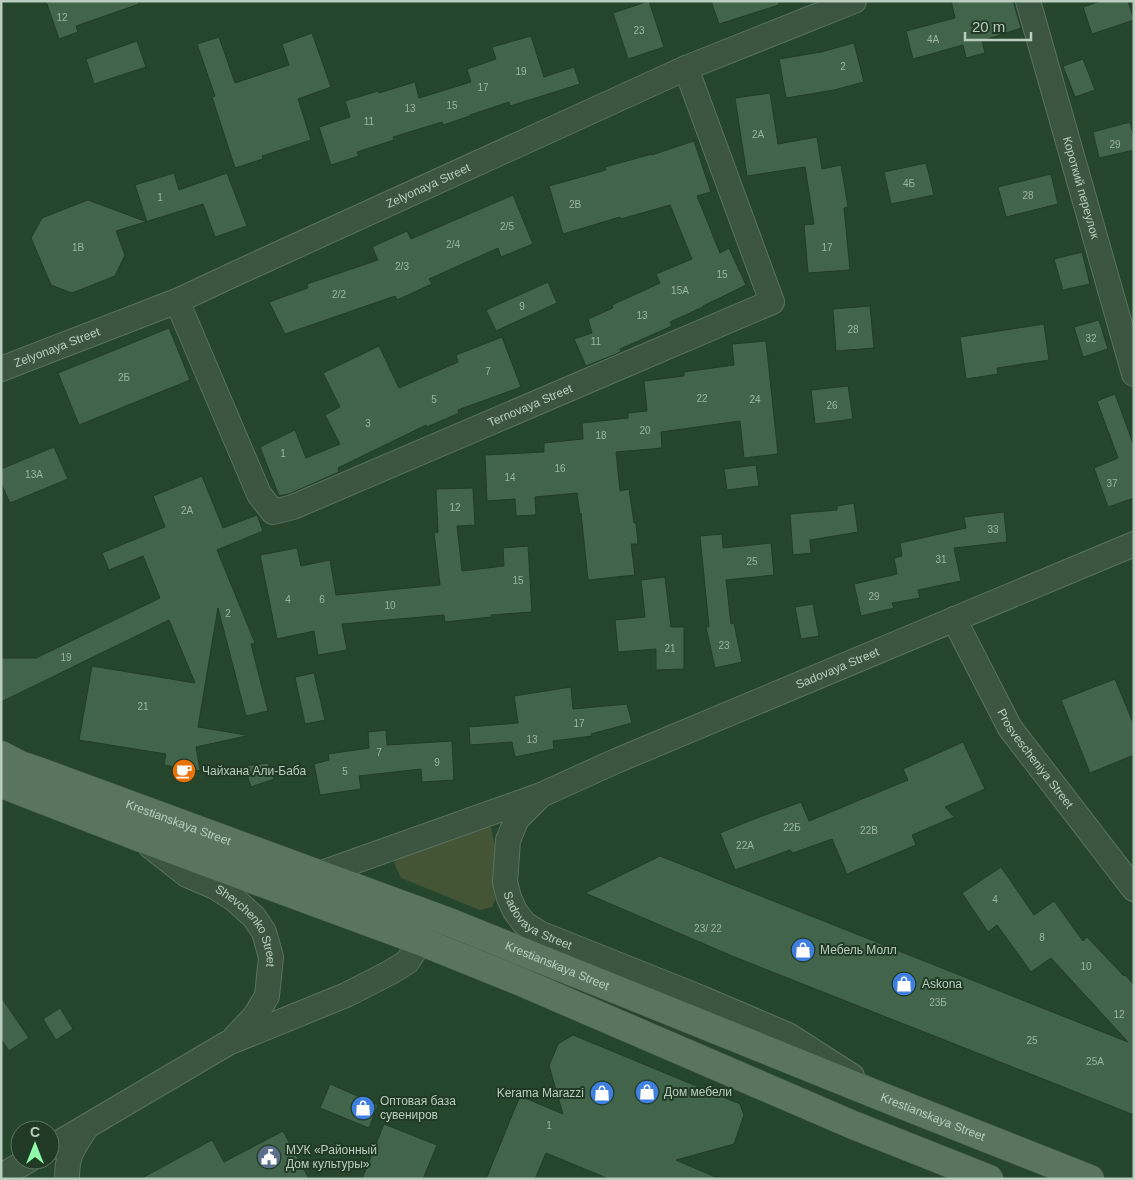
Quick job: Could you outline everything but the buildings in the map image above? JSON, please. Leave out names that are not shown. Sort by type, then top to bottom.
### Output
[{"type":"main road","name":"Krestianskaya Street","points":[[10,773],[141,838],[420,941],[528,985],[854,1125],[989,1179]]},
{"type":"main road","name":"Krestianskaya Street","points":[[10,773],[319,874],[430,915],[1090,1179]]},
{"type":"main road","points":[[420,941],[430,915]]},
{"type":"street","name":"Zelyonaya Street","points":[[1,369],[177,301],[686,68],[854,1]]},
{"type":"street","name":"Короткий переулок","points":[[1028,1],[1134,374]]},
{"type":"street","name":"Ternovaya Street","points":[[177,301],[259,494],[273,512],[293,507],[772,302],[686,68]]},
{"type":"street","name":"Sadovaya Street","points":[[319,874],[541,795],[616,761],[1134,544]]},
{"type":"street","name":"Prosvescheniya Street","points":[[954,619],[1010,728],[1134,889]]},
{"type":"street","name":"Sadovaya Street","points":[[541,795],[517,819],[508,840],[504,882],[515,911],[524,923],[539,933],[788,1035],[885,1098]]},
{"type":"street","name":"Shevchenko Street","points":[[141,838],[187,875],[215,887],[234,899],[254,917],[264,932],[271,957],[267,996],[256,1016],[228,1044]]},
{"type":"street","name":"Shevchenko Street","points":[[60,1142],[228,1044],[346,994],[391,972],[407,962],[420,941]]},
{"type":"street","points":[[67,1179],[67,1164],[71,1152],[87,1127]]},
{"type":"green space","points":[[486,823],[491,828],[495,845],[493,884],[496,898],[492,907],[480,910],[401,878],[394,863],[398,855]]},
{"type":"place","name":"Чайхана Али-Баба","points":[[184,771]]},
{"type":"place","name":"Мебель Молл","points":[[803,950]]},
{"type":"place","name":"Askona","points":[[904,984]]},
{"type":"place","name":"Дом мебели","points":[[647,1092]]},
{"type":"place","name":"Kerama Marazzi","points":[[602,1093]]},
{"type":"place","name":"Оптовая база сувениров","points":[[363,1108]]},
{"type":"place","name":"МУК «Районный Дом культуры»","points":[[269,1157]]}]
